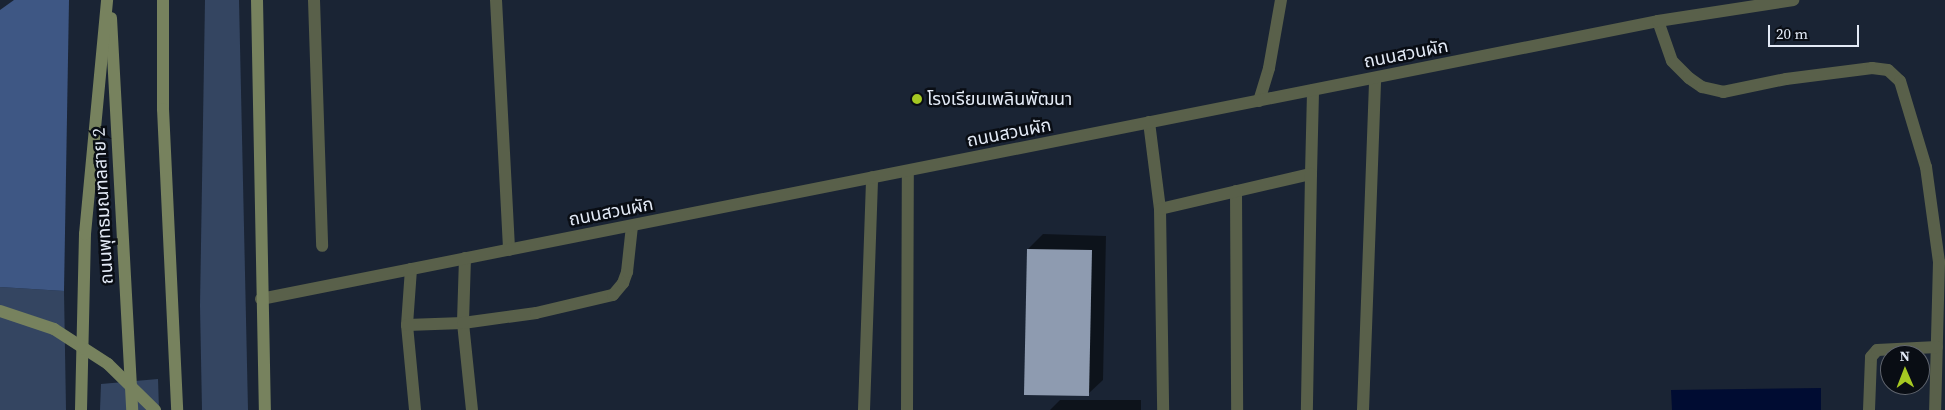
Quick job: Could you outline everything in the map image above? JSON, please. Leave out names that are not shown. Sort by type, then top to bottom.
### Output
[{"type":"main road","points":[[81,410],[85,234],[107,0]]},
{"type":"main road","name":"ถนนพุทธมณฑลสาย 2","points":[[110,0],[132,410]]},
{"type":"main road","points":[[163,0],[163,109],[177,410]]},
{"type":"main road","points":[[256,0],[261,299],[265,410]]},
{"type":"main road","points":[[0,311],[54,329],[108,364],[155,410]]},
{"type":"street","points":[[314,0],[322,246]]},
{"type":"street","points":[[496,0],[509,250]]},
{"type":"street","points":[[1259,101],[1268,68],[1281,0]]},
{"type":"street","name":"ถนนสวนผัก","points":[[261,299],[1658,21],[1793,0]]},
{"type":"street","points":[[1658,21],[1672,61],[1688,78],[1702,86],[1723,92],[1786,79],[1872,68],[1888,70],[1900,81],[1926,167],[1938,262],[1935,410]]},
{"type":"street","points":[[1363,410],[1374,78]]},
{"type":"street","points":[[1306,410],[1313,90]]},
{"type":"street","points":[[1149,122],[1160,209],[1163,410]]},
{"type":"street","points":[[906,410],[908,171]]},
{"type":"street","points":[[1160,209],[1311,174]]},
{"type":"street","points":[[864,410],[872,177]]},
{"type":"street","points":[[1236,191],[1237,410]]},
{"type":"street","points":[[407,325],[462,323],[536,313],[613,295],[623,283],[627,272],[632,226]]},
{"type":"street","points":[[465,258],[462,323],[472,410]]},
{"type":"street","points":[[411,270],[407,325],[415,410]]},
{"type":"street","points":[[1869,410],[1871,357],[1877,350],[1936,346]]},
{"type":"shaded area","points":[[14,0],[69,0],[64,291],[0,287],[0,10]]},
{"type":"shaded area","points":[[205,0],[239,0],[248,410],[202,410],[200,306]]},
{"type":"shaded area","points":[[0,287],[64,291],[66,410],[0,410]]},
{"type":"shaded area","points":[[158,379],[159,410],[100,410],[101,384]]},
{"type":"shaded area","points":[[1821,388],[1821,410],[1672,410],[1671,390]]},
{"type":"building","points":[[1027,249],[1092,250],[1089,396],[1024,395]]},
{"type":"place","name":"โรงเรียนเพลินพัฒนา","points":[[917,99]]}]
